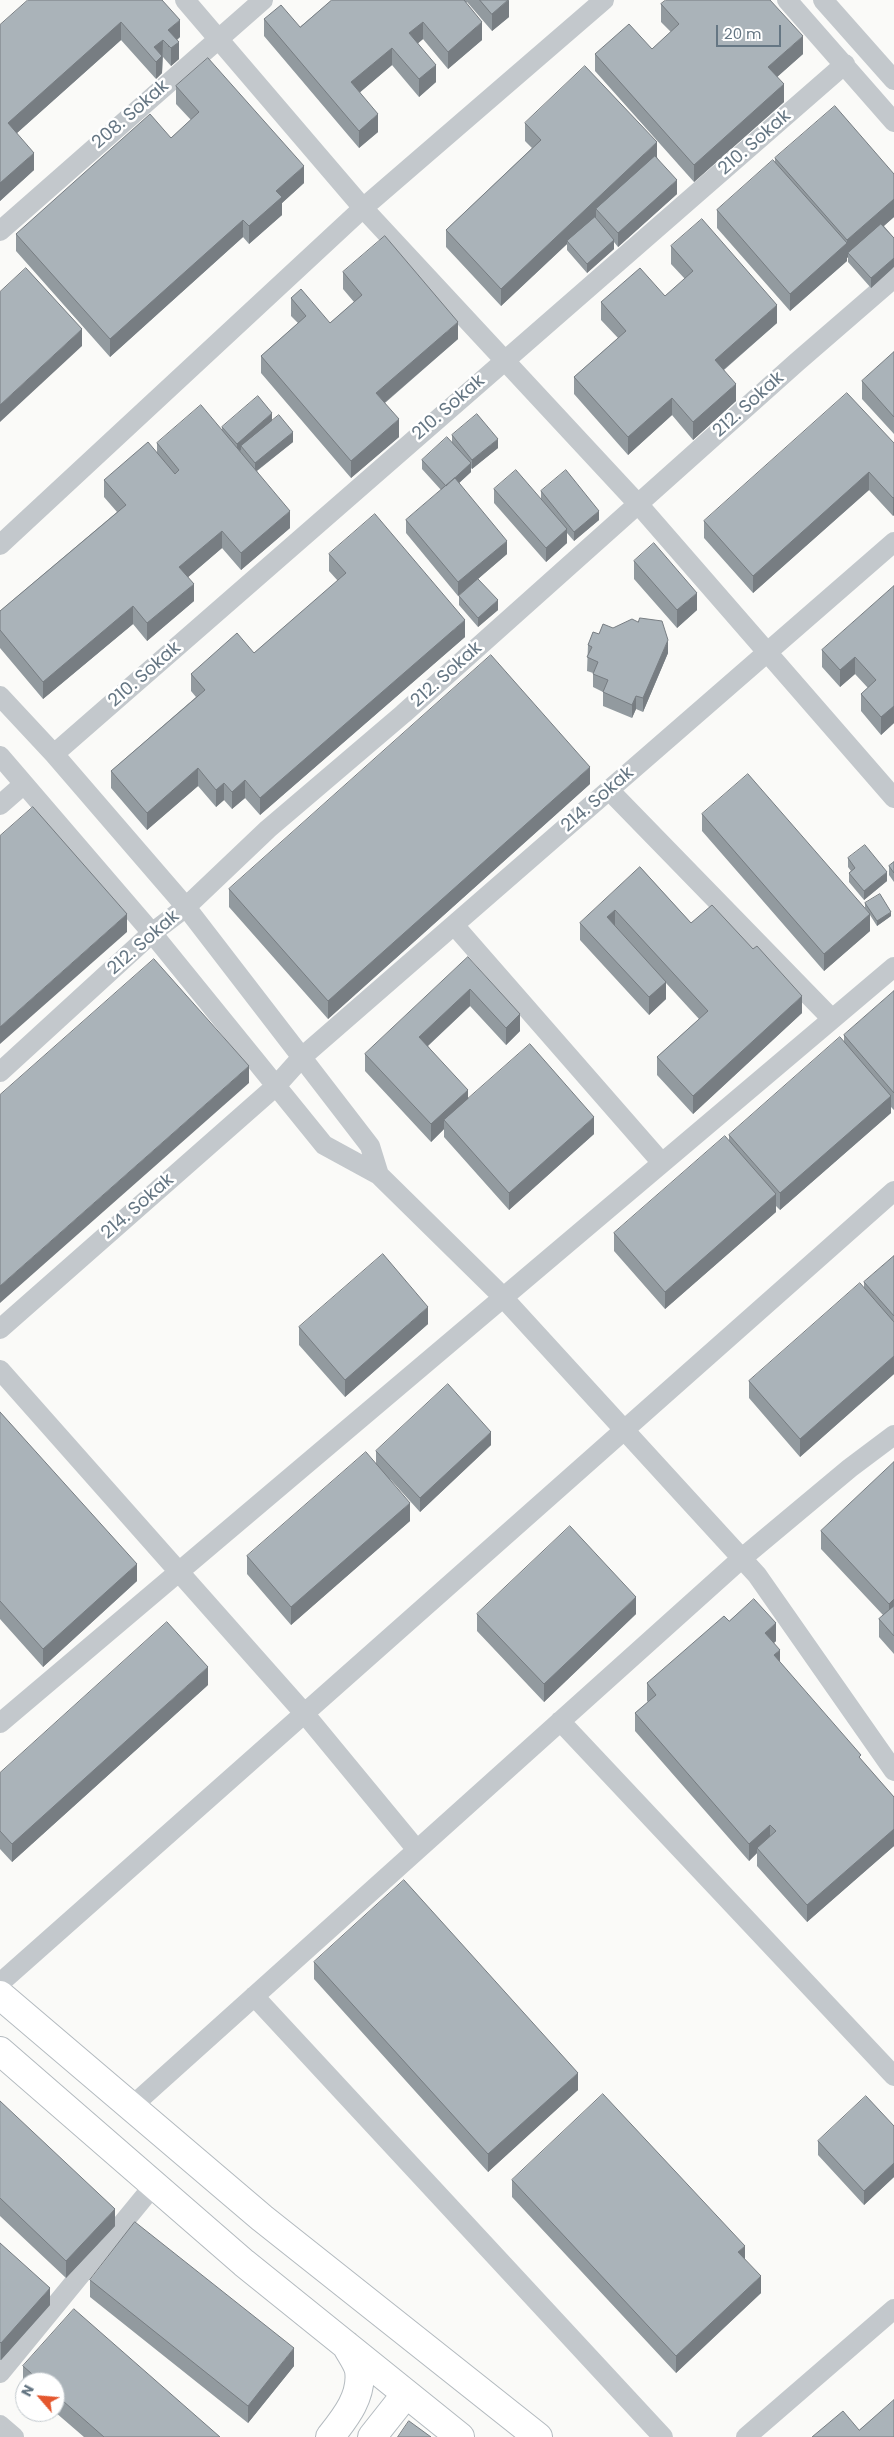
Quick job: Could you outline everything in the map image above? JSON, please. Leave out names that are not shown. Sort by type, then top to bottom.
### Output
[{"type":"main road","points":[[0,1995],[262,2218],[538,2437]]},
{"type":"main road","points":[[0,2051],[244,2262],[460,2437]]},
{"type":"main road","points":[[330,2437],[346,2417],[360,2388],[359,2368],[344,2342]]},
{"type":"main road","points":[[372,2437],[406,2394]]},
{"type":"street","points":[[185,0],[363,208],[639,505],[894,798]]},
{"type":"street","name":"208. Sokak","points":[[0,231],[263,0]]},
{"type":"street","points":[[0,545],[363,208],[604,0]]},
{"type":"street","points":[[787,0],[894,122]]},
{"type":"street","points":[[823,0],[894,80]]},
{"type":"street","name":"210. Sokak","points":[[54,754],[845,64]]},
{"type":"street","name":"212. Sokak","points":[[0,1072],[152,933],[186,907],[268,829],[403,714],[797,362],[894,278]]},
{"type":"street","name":"214. Sokak","points":[[0,1329],[276,1086],[302,1057],[894,542]]},
{"type":"street","points":[[0,696],[54,754],[186,907],[370,1146],[380,1175]]},
{"type":"street","points":[[0,756],[152,933],[324,1145],[380,1175],[503,1298],[757,1575],[894,1771]]},
{"type":"street","points":[[0,805],[24,784]]},
{"type":"street","points":[[609,790],[832,1019]]},
{"type":"street","points":[[454,925],[662,1163]]},
{"type":"street","points":[[0,1723],[894,966]]},
{"type":"street","points":[[0,1983],[623,1429],[894,1191]]},
{"type":"street","points":[[0,1370],[304,1713],[417,1850]]},
{"type":"street","points":[[131,2107],[741,1559],[850,1468],[894,1436]]},
{"type":"street","points":[[560,1721],[894,2076]]},
{"type":"street","points":[[254,1996],[663,2437]]},
{"type":"street","points":[[0,2374],[154,2185]]},
{"type":"street","points":[[746,2437],[894,2309]]},
{"type":"street","points":[[0,2425],[14,2437]]},
{"type":"building","points":[[28,0],[162,0],[180,20],[168,30],[179,42],[171,48],[163,40],[154,47],[162,56],[156,62],[121,22],[8,123],[34,153],[0,183],[0,25]]},
{"type":"building","points":[[332,0],[464,0],[482,22],[448,52],[423,22],[409,33],[436,65],[419,79],[392,48],[351,82],[378,114],[359,131],[264,19],[281,5],[300,27]]},
{"type":"building","points":[[480,0],[508,0],[492,14]]},
{"type":"building","points":[[666,0],[770,0],[803,36],[768,67],[784,84],[694,165],[595,54],[629,24],[652,49],[679,24],[661,4]]},
{"type":"building","points":[[208,58],[304,166],[276,191],[282,197],[249,226],[243,220],[110,339],[16,234],[150,114],[171,138],[199,112],[176,86]]},
{"type":"building","points":[[585,66],[657,142],[501,289],[446,230],[541,140],[525,123]]},
{"type":"building","points":[[835,106],[894,174],[894,199],[847,240],[775,158]]},
{"type":"building","points":[[655,156],[677,180],[618,233],[596,209]]},
{"type":"building","points":[[773,160],[847,243],[790,294],[717,210]]},
{"type":"building","points":[[595,217],[614,240],[587,264],[567,241]]},
{"type":"building","points":[[702,219],[777,305],[715,360],[736,384],[693,422],[672,398],[628,437],[574,377],[626,331],[601,302],[640,268],[665,296],[693,271],[671,246]]},
{"type":"building","points":[[881,224],[894,238],[894,258],[871,278],[848,253]]},
{"type":"building","points":[[385,236],[458,322],[376,393],[399,419],[351,461],[261,356],[306,316],[291,298],[301,289],[330,323],[362,295],[343,272]]},
{"type":"building","points":[[26,268],[82,329],[0,405],[0,292]]},
{"type":"building","points":[[894,352],[894,417],[862,381]]},
{"type":"building","points":[[847,393],[894,443],[894,497],[869,472],[753,576],[704,521]]},
{"type":"building","points":[[258,396],[272,413],[237,444],[222,427]]},
{"type":"building","points":[[201,405],[290,511],[241,553],[222,531],[179,567],[194,584],[147,623],[133,606],[43,682],[0,630],[0,611],[126,505],[104,480],[148,442],[175,474],[179,470],[157,443]]},
{"type":"building","points":[[477,414],[498,439],[472,460],[452,435]]},
{"type":"building","points":[[279,415],[293,432],[255,463],[241,446]]},
{"type":"building","points":[[447,437],[471,463],[446,486],[422,460]]},
{"type":"building","points":[[516,470],[567,529],[546,548],[494,489]]},
{"type":"building","points":[[566,470],[599,511],[574,532],[541,491]]},
{"type":"building","points":[[455,478],[507,541],[458,582],[406,520]]},
{"type":"building","points":[[375,514],[465,620],[260,798],[245,780],[232,792],[224,783],[216,790],[198,768],[147,813],[111,771],[205,690],[191,674],[237,633],[254,653],[346,573],[329,554]]},
{"type":"building","points":[[654,543],[697,593],[677,610],[634,561]]},
{"type":"building","points":[[478,579],[498,600],[478,618],[459,596]]},
{"type":"building","points":[[894,586],[894,706],[881,717],[861,694],[876,680],[855,657],[840,670],[822,650]]},
{"type":"building","points":[[640,618],[662,621],[668,640],[643,698],[636,696],[632,705],[603,692],[608,680],[593,674],[598,662],[587,657],[592,647],[588,645],[593,632],[599,634],[603,624],[613,628],[632,619],[638,622]]},
{"type":"building","points":[[491,655],[590,767],[328,1001],[229,889]]},
{"type":"building","points":[[748,774],[870,914],[824,954],[702,814]]},
{"type":"building","points":[[33,807],[127,914],[0,1027],[0,836]]},
{"type":"building","points":[[865,845],[887,872],[864,891],[849,873],[855,868],[848,858]]},
{"type":"building","points":[[894,862],[894,873],[889,866]]},
{"type":"building","points":[[640,867],[691,923],[712,905],[753,949],[757,946],[802,996],[693,1096],[657,1057],[708,1011],[615,910],[607,917],[666,982],[649,997],[580,923]]},
{"type":"building","points":[[880,894],[891,912],[877,921],[865,903]]},
{"type":"building","points":[[468,957],[520,1014],[506,1028],[470,989],[419,1037],[468,1090],[431,1124],[365,1054]]},
{"type":"building","points":[[154,959],[249,1066],[0,1286],[0,1095]]},
{"type":"building","points":[[894,991],[894,1093],[844,1035]]},
{"type":"building","points":[[840,1037],[891,1096],[780,1193],[729,1135]]},
{"type":"building","points":[[530,1044],[594,1117],[509,1193],[444,1120]]},
{"type":"building","points":[[725,1136],[776,1194],[665,1292],[614,1233]]},
{"type":"building","points":[[383,1254],[428,1307],[345,1380],[299,1327]]},
{"type":"building","points":[[894,1256],[894,1316],[864,1282]]},
{"type":"building","points":[[860,1283],[894,1322],[894,1356],[800,1439],[749,1381]]},
{"type":"building","points":[[448,1384],[491,1432],[420,1498],[376,1451]]},
{"type":"building","points":[[0,1412],[137,1564],[43,1649],[0,1601]]},
{"type":"building","points":[[366,1452],[410,1503],[291,1607],[247,1556]]},
{"type":"building","points":[[894,1462],[894,1599],[889,1604],[821,1531]]},
{"type":"building","points":[[570,1526],[636,1597],[544,1684],[477,1614]]},
{"type":"building","points":[[754,1599],[776,1623],[765,1633],[780,1650],[774,1655],[861,1755],[859,1757],[894,1797],[894,1829],[807,1905],[757,1848],[776,1831],[770,1825],[749,1844],[635,1713],[656,1695],[647,1683],[724,1616],[729,1621]]},
{"type":"building","points":[[894,1606],[894,1636],[879,1619]]},
{"type":"building","points":[[167,1622],[208,1667],[12,1844],[0,1831],[0,1773]]},
{"type":"building","points":[[404,1880],[578,2073],[488,2154],[314,1962]]},
{"type":"building","points":[[603,2094],[745,2246],[738,2252],[761,2276],[676,2356],[512,2180]]},
{"type":"building","points":[[866,2096],[894,2126],[894,2163],[864,2191],[818,2141]]},
{"type":"building","points":[[0,2101],[115,2209],[66,2261],[0,2198]]},
{"type":"building","points":[[135,2222],[294,2348],[248,2406],[90,2280]]},
{"type":"building","points":[[0,2243],[50,2288],[1,2343],[0,2342]]},
{"type":"building","points":[[74,2309],[220,2437],[104,2437],[65,2403],[65,2372],[30,2372],[23,2366]]},
{"type":"building","points":[[894,2400],[894,2437],[812,2437],[843,2411],[859,2430]]},
{"type":"building","points":[[409,2421],[431,2437],[398,2437]]}]
